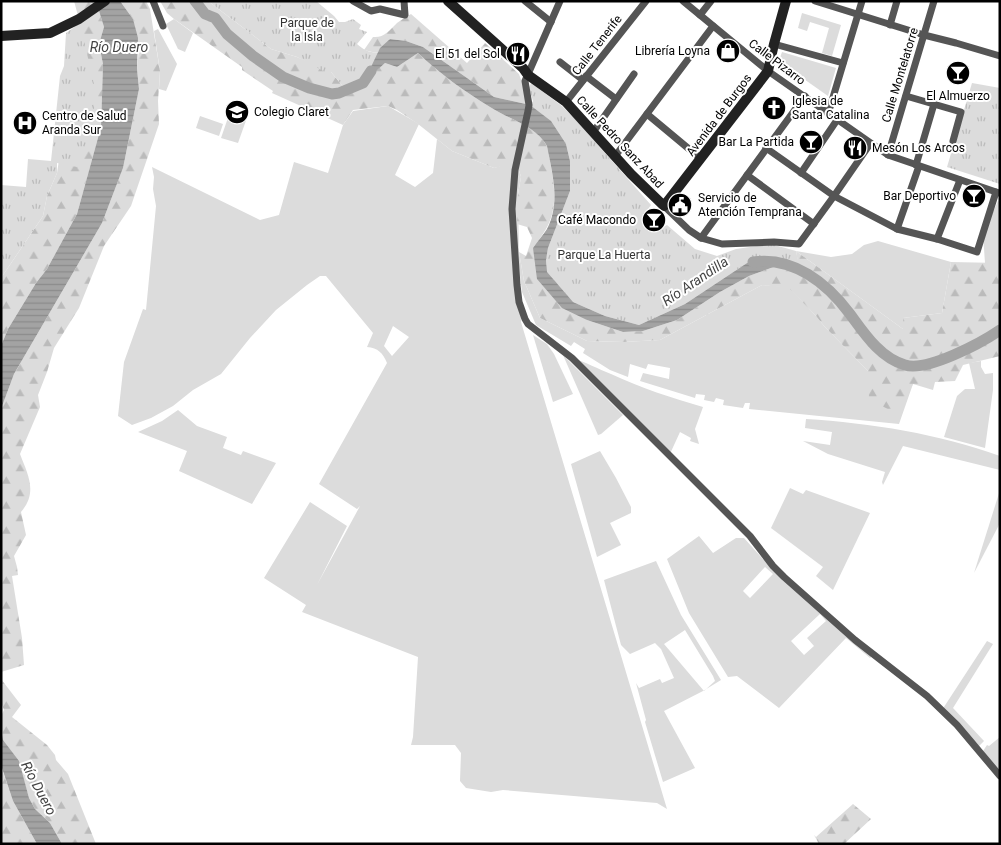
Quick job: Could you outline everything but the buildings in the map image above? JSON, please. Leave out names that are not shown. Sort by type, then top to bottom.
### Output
[{"type":"street","points":[[1,36],[50,33],[79,19],[105,1]]},
{"type":"street","points":[[153,1],[163,26]]},
{"type":"street","points":[[353,1],[371,11],[380,9],[405,15],[404,1]]},
{"type":"street","name":"Calle Pedro Sanz Abad","points":[[448,1],[523,68],[528,75],[566,102],[616,155],[650,195],[689,230],[701,238],[722,244],[774,242],[799,244],[870,144]]},
{"type":"street","points":[[525,1],[550,22]]},
{"type":"street","points":[[560,1],[526,81],[529,105],[514,174],[513,226],[519,302],[528,324],[572,358],[750,536],[784,577],[856,640],[927,696],[957,725],[1000,776]]},
{"type":"street","name":"Calle Tenerife","points":[[566,102],[646,1]]},
{"type":"street","name":"Calle Pizarro","points":[[682,1],[768,71],[888,155],[998,193]]},
{"type":"street","points":[[700,15],[711,1]]},
{"type":"street","name":"Avenida de Burgos","points":[[664,206],[768,71],[786,1]]},
{"type":"street","points":[[815,1],[890,25],[1000,56]]},
{"type":"street","points":[[828,114],[862,1]]},
{"type":"street","points":[[890,25],[897,1]]},
{"type":"street","name":"Calle Montelatorre","points":[[888,155],[934,1]]},
{"type":"street","points":[[616,155],[713,26]]},
{"type":"street","points":[[774,44],[843,63]]},
{"type":"street","points":[[560,62],[616,99]]},
{"type":"street","points":[[594,132],[634,74]]},
{"type":"street","points":[[701,238],[805,96]]},
{"type":"street","points":[[906,96],[961,112],[953,141]]},
{"type":"street","points":[[897,229],[918,166],[934,104]]},
{"type":"street","points":[[647,114],[702,159]]},
{"type":"street","points":[[800,172],[837,120]]},
{"type":"street","points":[[766,148],[834,196],[897,229],[977,252],[998,193]]},
{"type":"street","points":[[748,173],[815,222]]},
{"type":"street","points":[[937,239],[960,180]]},
{"type":"green space","points":[[74,1],[99,1],[99,11],[104,27],[99,44],[103,64],[101,127],[77,214],[47,269],[36,283],[8,329],[1,346],[1,278],[43,216],[47,196],[57,173],[80,23]]},
{"type":"green space","points":[[120,1],[146,1],[150,9],[160,71],[159,124],[131,206],[104,246],[79,308],[54,348],[38,395],[40,407],[20,454],[30,483],[30,490],[26,505],[21,512],[26,535],[14,556],[18,575],[12,576],[22,638],[24,665],[1,672],[1,409],[14,374],[102,223],[123,168],[139,89],[137,69],[139,48],[133,19]]},
{"type":"green space","points":[[160,1],[208,1],[271,49],[297,57],[331,72],[346,90],[362,83],[385,63],[397,67],[418,53],[471,95],[536,133],[547,146],[553,177],[554,198],[551,219],[533,248],[587,320],[623,332],[643,331],[677,320],[749,276],[779,265],[799,268],[796,251],[903,329],[903,318],[942,313],[951,262],[1000,263],[1000,356],[963,365],[955,381],[935,382],[933,390],[913,384],[897,414],[869,399],[868,371],[789,288],[762,285],[660,340],[587,341],[540,318],[524,281],[519,252],[526,256],[532,238],[527,227],[517,224],[518,194],[521,177],[517,163],[494,168],[452,151],[418,124],[388,106],[353,110],[343,125],[272,93],[273,91],[242,70],[242,67],[174,19],[167,13]]},
{"type":"green space","name":"Parque de la Isla","points":[[208,1],[316,1],[339,22],[353,19],[361,25],[359,29],[367,32],[357,44],[368,51],[380,52],[363,83],[346,90],[331,72],[327,73],[297,57],[271,49]]},
{"type":"green space","points":[[802,13],[841,25],[832,56],[822,53],[829,28],[810,22],[807,31],[798,28]]},
{"type":"green space","points":[[411,14],[467,63],[485,43],[519,74],[530,105],[494,97],[423,47],[406,41],[390,39],[378,52],[364,50],[373,37],[383,35]]},
{"type":"green space","points":[[174,19],[193,33],[185,52],[178,49],[166,24]]},
{"type":"green space","points":[[80,23],[96,93],[92,129],[77,167],[57,163],[57,173],[47,196],[43,216],[1,278],[1,185],[26,187],[28,159],[51,161],[60,76],[64,66],[66,33]]},
{"type":"green space","points":[[158,29],[177,64],[166,91],[159,89],[160,71],[154,31]]},
{"type":"green space","points":[[782,52],[836,68],[828,96],[784,65],[779,71],[776,69]]},
{"type":"green space","name":"Parque La Huerta","points":[[531,83],[562,106],[574,118],[651,205],[646,212],[647,222],[653,228],[667,225],[695,249],[717,256],[736,249],[771,244],[796,251],[800,269],[765,261],[747,263],[685,304],[639,325],[605,316],[573,302],[547,272],[546,260],[548,248],[570,191],[570,161],[566,144],[530,105],[533,101],[529,88]]},
{"type":"green space","points":[[972,83],[1000,88],[1000,184],[947,167]]},
{"type":"green space","points":[[232,106],[249,112],[238,143],[221,138]]},
{"type":"green space","points":[[388,106],[419,124],[395,175],[415,187],[433,173],[437,139],[452,151],[494,168],[516,161],[521,177],[518,194],[519,252],[524,281],[540,318],[587,341],[660,340],[762,285],[789,287],[868,371],[913,384],[899,424],[749,409],[750,403],[745,403],[743,408],[723,405],[724,400],[716,398],[714,402],[704,400],[705,395],[696,394],[695,398],[640,381],[643,373],[669,379],[670,368],[648,364],[646,369],[630,364],[628,377],[610,370],[583,353],[585,349],[574,342],[571,346],[536,325],[522,292],[519,266],[521,322],[667,809],[657,803],[503,790],[491,792],[466,788],[460,781],[461,753],[455,745],[411,745],[418,657],[302,612],[306,605],[264,578],[310,502],[347,526],[317,585],[360,506],[357,509],[319,484],[387,363],[380,352],[367,347],[373,333],[326,276],[320,276],[276,310],[221,374],[193,390],[173,406],[151,418],[132,425],[118,416],[124,362],[143,309],[146,310],[156,206],[152,167],[260,220],[279,215],[294,162],[328,173],[343,125],[353,111]],"holes":[[[393,326],[409,337],[392,356],[384,346]]]},
{"type":"green space","points":[[200,116],[223,124],[219,136],[196,128]]},
{"type":"green space","points":[[998,201],[1000,202],[1000,263],[985,263],[983,234]]},
{"type":"green space","points":[[878,241],[951,262],[942,313],[903,318],[903,329],[796,251],[831,257],[852,254],[864,245]]},
{"type":"green space","points":[[533,335],[547,344],[554,354],[573,394],[553,402]]},
{"type":"green space","points":[[563,355],[623,415],[601,434],[598,435]]},
{"type":"green space","points":[[572,358],[645,388],[703,407],[695,429],[699,444],[690,441],[691,438],[680,432],[669,456]]},
{"type":"green space","points":[[981,361],[981,367],[985,374],[993,373],[993,390],[985,448],[944,437],[957,396],[965,389],[975,389],[969,363]]},
{"type":"green space","points":[[178,410],[197,426],[227,437],[223,448],[241,455],[243,451],[276,463],[252,504],[179,471],[187,451],[138,432],[162,421]]},
{"type":"green space","points":[[806,419],[855,423],[904,431],[977,448],[1000,456],[1000,470],[903,446],[883,485],[885,472],[828,454],[803,441],[830,445],[832,432],[805,428]]},
{"type":"green space","points":[[600,451],[631,507],[631,513],[610,523],[621,545],[597,557],[571,464]]},
{"type":"green space","points":[[790,488],[803,494],[806,490],[870,513],[833,590],[816,576],[823,567],[771,528]]},
{"type":"green space","points":[[1000,490],[1000,523],[974,573]]},
{"type":"green space","points":[[699,536],[713,553],[736,538],[744,538],[771,568],[872,656],[870,658],[846,638],[779,708],[737,676],[728,677],[689,613],[667,559]],"holes":[[[765,567],[773,574],[750,598],[743,591]],[[820,614],[826,621],[807,638],[814,646],[804,655],[791,641]]]},
{"type":"green space","points":[[656,561],[681,615],[721,680],[706,689],[715,681],[685,630],[664,644],[704,691],[664,711],[695,768],[663,782],[645,722],[636,683],[639,688],[660,679],[662,683],[674,678],[661,649],[655,643],[630,654],[621,645],[604,580]]},
{"type":"green space","points":[[987,641],[993,644],[953,708],[984,741],[979,746],[942,710]]},
{"type":"green space","points":[[1,679],[21,705],[12,717],[47,745],[55,755],[56,760],[68,774],[96,844],[62,844],[50,823],[35,809],[29,798],[18,761],[3,740],[1,716],[4,710],[1,702]]},
{"type":"green space","points":[[1000,737],[1000,773],[983,751],[987,745],[989,746]]},
{"type":"green space","points":[[1,766],[13,801],[37,844],[1,844]]},
{"type":"green space","points":[[853,804],[871,819],[844,844],[819,844],[814,835],[816,837]]},
{"type":"water","name":"Río Duero","points":[[99,1],[120,1],[133,19],[138,38],[137,69],[139,89],[123,168],[102,223],[14,374],[1,409],[1,346],[8,329],[36,283],[47,269],[77,214],[101,127],[103,64],[99,44],[104,27],[99,11]]},
{"type":"water","name":"Río Arandilla","points":[[390,39],[406,41],[423,47],[494,97],[530,105],[551,121],[566,144],[570,161],[570,191],[548,248],[547,272],[573,302],[605,316],[639,325],[685,304],[747,263],[765,261],[778,263],[779,265],[749,276],[677,320],[643,331],[623,332],[587,320],[562,308],[537,279],[533,248],[547,229],[554,208],[553,177],[547,146],[536,133],[471,95],[418,53],[397,67],[385,63],[363,83],[356,85],[370,69],[380,48]]},
{"type":"water","points":[[1,730],[3,740],[19,761],[29,798],[35,809],[50,823],[62,844],[37,844],[13,801],[1,765]]},
{"type":"waterway","name":"Río Arandilla","points":[[195,1],[205,14],[215,18],[227,34],[253,56],[283,77],[309,88],[332,94],[339,93],[363,83],[371,71]]},
{"type":"waterway","name":"Río Arandilla","points":[[753,262],[768,261],[782,263],[808,274],[820,282],[841,303],[880,351],[896,362],[905,365],[926,364],[954,355],[1000,330]]},
{"type":"place","name":"Librería Loyna","points":[[728,51]]},
{"type":"place","name":"El 51 del Sol","points":[[518,54]]},
{"type":"place","name":"El Almuerzo","points":[[958,73]]},
{"type":"place","name":"Iglesia de Santa Catalina","points":[[774,108]]},
{"type":"place","name":"Colegio Claret","points":[[237,112]]},
{"type":"place","name":"Centro de Salud Aranda Sur","points":[[25,123]]},
{"type":"place","name":"Bar La Partida","points":[[811,142]]},
{"type":"place","name":"Mesón Los Arcos","points":[[855,148]]},
{"type":"place","name":"Bar Deportivo","points":[[974,196]]},
{"type":"place","name":"Servicio de Atención Temprana","points":[[680,205]]},
{"type":"place","name":"Café Macondo","points":[[654,220]]}]
